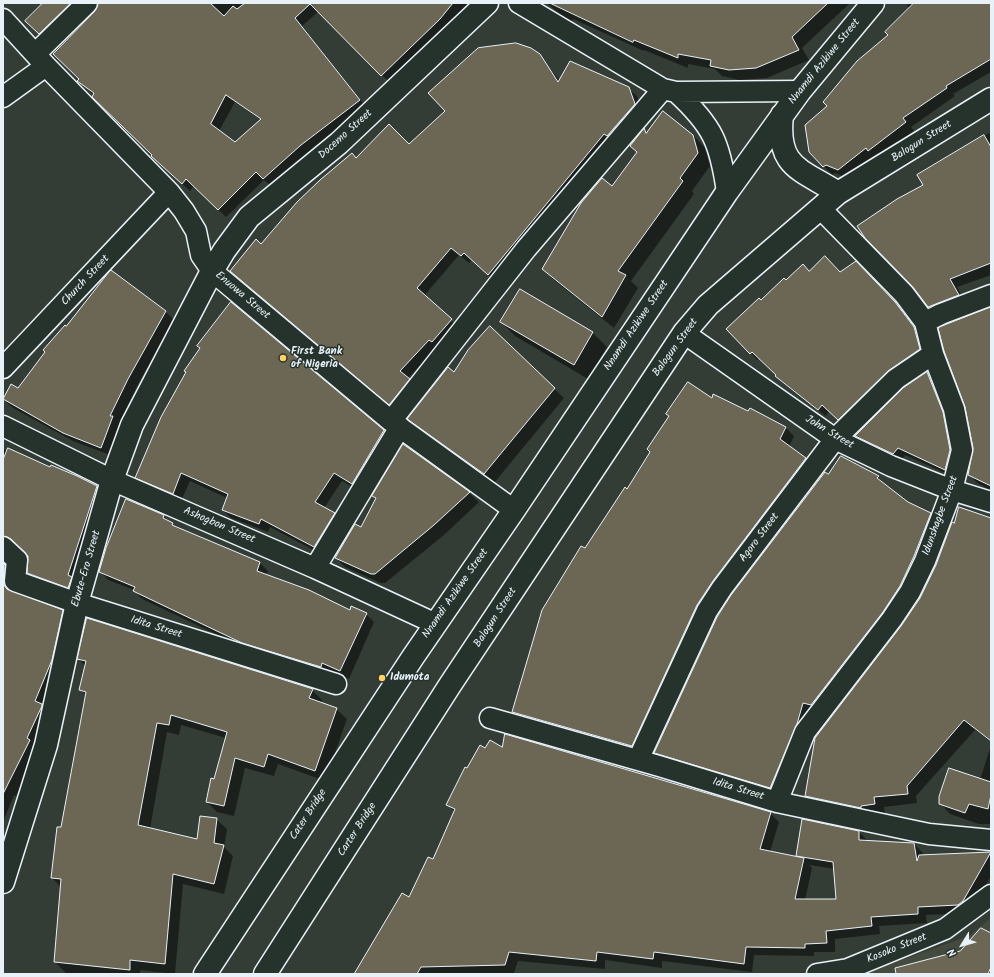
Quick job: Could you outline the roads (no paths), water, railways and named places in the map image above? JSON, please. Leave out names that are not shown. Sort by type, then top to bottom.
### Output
[{"type":"main road","name":"Docemo Street","points":[[212,271],[224,251],[249,217],[339,143],[487,3]]},
{"type":"main road","name":"Nnamdi Azikiwe Street","points":[[413,657],[514,510],[726,192],[800,91],[873,3]]},
{"type":"main road","name":"Balogun Street","points":[[450,685],[684,333],[708,305],[838,193],[991,99]]},
{"type":"main road","points":[[782,115],[781,141],[784,151],[790,161],[808,177],[838,193]]},
{"type":"main road","name":"Ebute-Ero Street","points":[[3,882],[46,745],[77,603],[112,480],[132,425],[212,271]]},
{"type":"main road","name":"Cater Bridge","points":[[205,974],[413,657]]},
{"type":"main road","name":"Carter Bridge","points":[[265,974],[450,685]]},
{"type":"street","points":[[3,96],[40,60],[87,3]]},
{"type":"street","points":[[519,3],[670,91],[697,111],[710,129],[722,158],[726,192]]},
{"type":"street","name":"Enuowa Street","points":[[3,19],[40,60],[169,192],[184,211],[196,231],[201,255],[212,271],[396,424],[514,510]]},
{"type":"street","points":[[315,568],[396,424],[526,249],[670,91],[800,91]]},
{"type":"street","name":"Church Street","points":[[3,368],[169,192]]},
{"type":"street","name":"Idunshagbe Street","points":[[777,802],[805,732],[892,619],[910,592],[925,561],[952,490],[962,450],[954,409],[933,354],[925,322],[904,294],[820,208]]},
{"type":"street","points":[[925,322],[941,314],[991,296]]},
{"type":"street","name":"John Street","points":[[684,333],[835,439],[891,466],[952,490],[991,502]]},
{"type":"street","name":"Agoro Street","points":[[638,760],[707,611],[722,588],[835,439],[896,379],[933,354]]},
{"type":"street","name":"Ashogbon Street","points":[[3,426],[112,480],[315,568],[436,624]]},
{"type":"street","name":"Idita Street","points":[[3,547],[17,560],[15,581],[77,603],[336,684]]},
{"type":"street","name":"Idita Street","points":[[490,718],[638,760],[777,802],[929,834],[991,840]]},
{"type":"street","name":"Kosoko Street","points":[[817,974],[848,969],[945,929],[991,895]]},
{"type":"place","name":"First Bank of Nigeria","points":[[283,358]]},
{"type":"place","name":"Idumota","points":[[382,678]]}]
